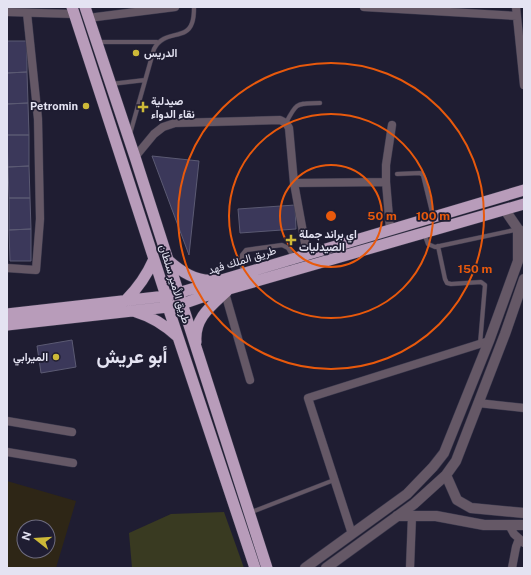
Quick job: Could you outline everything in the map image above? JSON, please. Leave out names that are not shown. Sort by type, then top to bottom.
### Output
[{"type":"highway","name":"طريق الأمير سلطان","points":[[85,7],[129,138],[196,351],[267,568]]},
{"type":"highway","name":"طريق الأمير سلطان","points":[[73,11],[166,296],[168,307],[255,568]]},
{"type":"highway","name":"طريق الملك فهد","points":[[7,314],[166,296],[226,287],[242,274],[524,190]]},
{"type":"highway","name":"طريق الملك فهد","points":[[7,325],[168,307],[182,304],[226,287],[524,204]]},
{"type":"highway","points":[[126,300],[140,285],[148,273],[154,259]]},
{"type":"highway","points":[[167,259],[178,269],[195,277],[209,280],[226,287],[199,323],[195,333],[196,351]]},
{"type":"highway","points":[[132,311],[165,325],[179,338]]},
{"type":"street","points":[[88,18],[175,7]]},
{"type":"street","points":[[364,7],[517,16]]},
{"type":"street","points":[[516,7],[524,85]]},
{"type":"street","points":[[7,12],[26,13],[73,11]]},
{"type":"street","points":[[7,268],[36,270],[40,219],[38,119],[26,13]]},
{"type":"street","points":[[135,157],[154,134],[163,127],[175,123],[280,120],[286,122],[289,128],[294,183],[307,254]]},
{"type":"street","points":[[390,229],[386,164],[392,125]]},
{"type":"street","points":[[294,183],[386,182]]},
{"type":"street","points":[[305,568],[407,494],[433,467],[444,453],[484,343],[518,261],[521,229],[505,210]]},
{"type":"street","points":[[326,568],[414,504],[446,475],[456,462],[524,279]]},
{"type":"street","points":[[226,287],[250,380]]},
{"type":"street","points":[[352,534],[308,398],[484,343],[500,345]]},
{"type":"street","points":[[478,403],[524,408]]},
{"type":"street","points":[[7,421],[72,432]]},
{"type":"street","points":[[7,452],[73,463]]},
{"type":"street","points":[[446,475],[457,500],[471,508],[524,513]]},
{"type":"street","points":[[397,516],[436,516],[484,525],[524,525]]},
{"type":"street","points":[[410,568],[412,516]]},
{"type":"street","points":[[509,525],[522,542],[516,547],[512,568]]},
{"type":"street","points":[[328,552],[335,562]]},
{"type":"lane","points":[[129,138],[154,49],[158,42],[163,38],[184,33],[189,29],[192,23],[194,7]]},
{"type":"lane","points":[[96,42],[158,42]]},
{"type":"lane","points":[[110,84],[145,80]]},
{"type":"lane","points":[[286,122],[292,110],[300,104],[320,103]]},
{"type":"lane","points":[[397,174],[420,173],[423,175],[434,216]]},
{"type":"lane","points":[[424,233],[428,244],[431,246],[438,246],[521,229]]},
{"type":"lane","points":[[242,274],[242,255],[246,250],[282,245],[290,250],[294,258]]},
{"type":"lane","points":[[438,246],[447,283],[481,282],[485,285],[484,343]]},
{"type":"lane","points":[[249,513],[334,480]]},
{"type":"shaded area","points":[[7,481],[76,501],[56,568],[7,568]]},
{"type":"green space","points":[[224,512],[244,568],[132,568],[129,533],[171,514]]},
{"type":"building","points":[[7,41],[27,41],[27,72],[7,73]]},
{"type":"building","points":[[27,72],[28,103],[7,104],[7,73]]},
{"type":"building","points":[[28,103],[29,135],[7,135],[7,104]]},
{"type":"building","points":[[7,135],[29,135],[29,166],[8,167]]},
{"type":"building","points":[[152,156],[199,161],[189,255]]},
{"type":"building","points":[[29,166],[30,198],[9,198],[8,167]]},
{"type":"building","points":[[9,198],[30,198],[31,229],[9,230]]},
{"type":"building","points":[[295,205],[296,229],[240,233],[238,209]]},
{"type":"building","points":[[31,229],[31,261],[10,261],[9,230]]},
{"type":"building","name":"الميرابي","points":[[72,340],[76,367],[41,373],[37,346]]},
{"type":"place","name":"الدريس","points":[[136,53]]},
{"type":"place","name":"Petromin","points":[[86,106]]},
{"type":"place","name":"صيدلية نقاء الدواء","points":[[143,107]]},
{"type":"place","name":"اي براند جملة الصيدليات","points":[[291,240]]},
{"type":"place","name":"الميرابي","points":[[56,357]]},
{"type":"district","name":"أبو عريش","points":[[132,356]]}]
